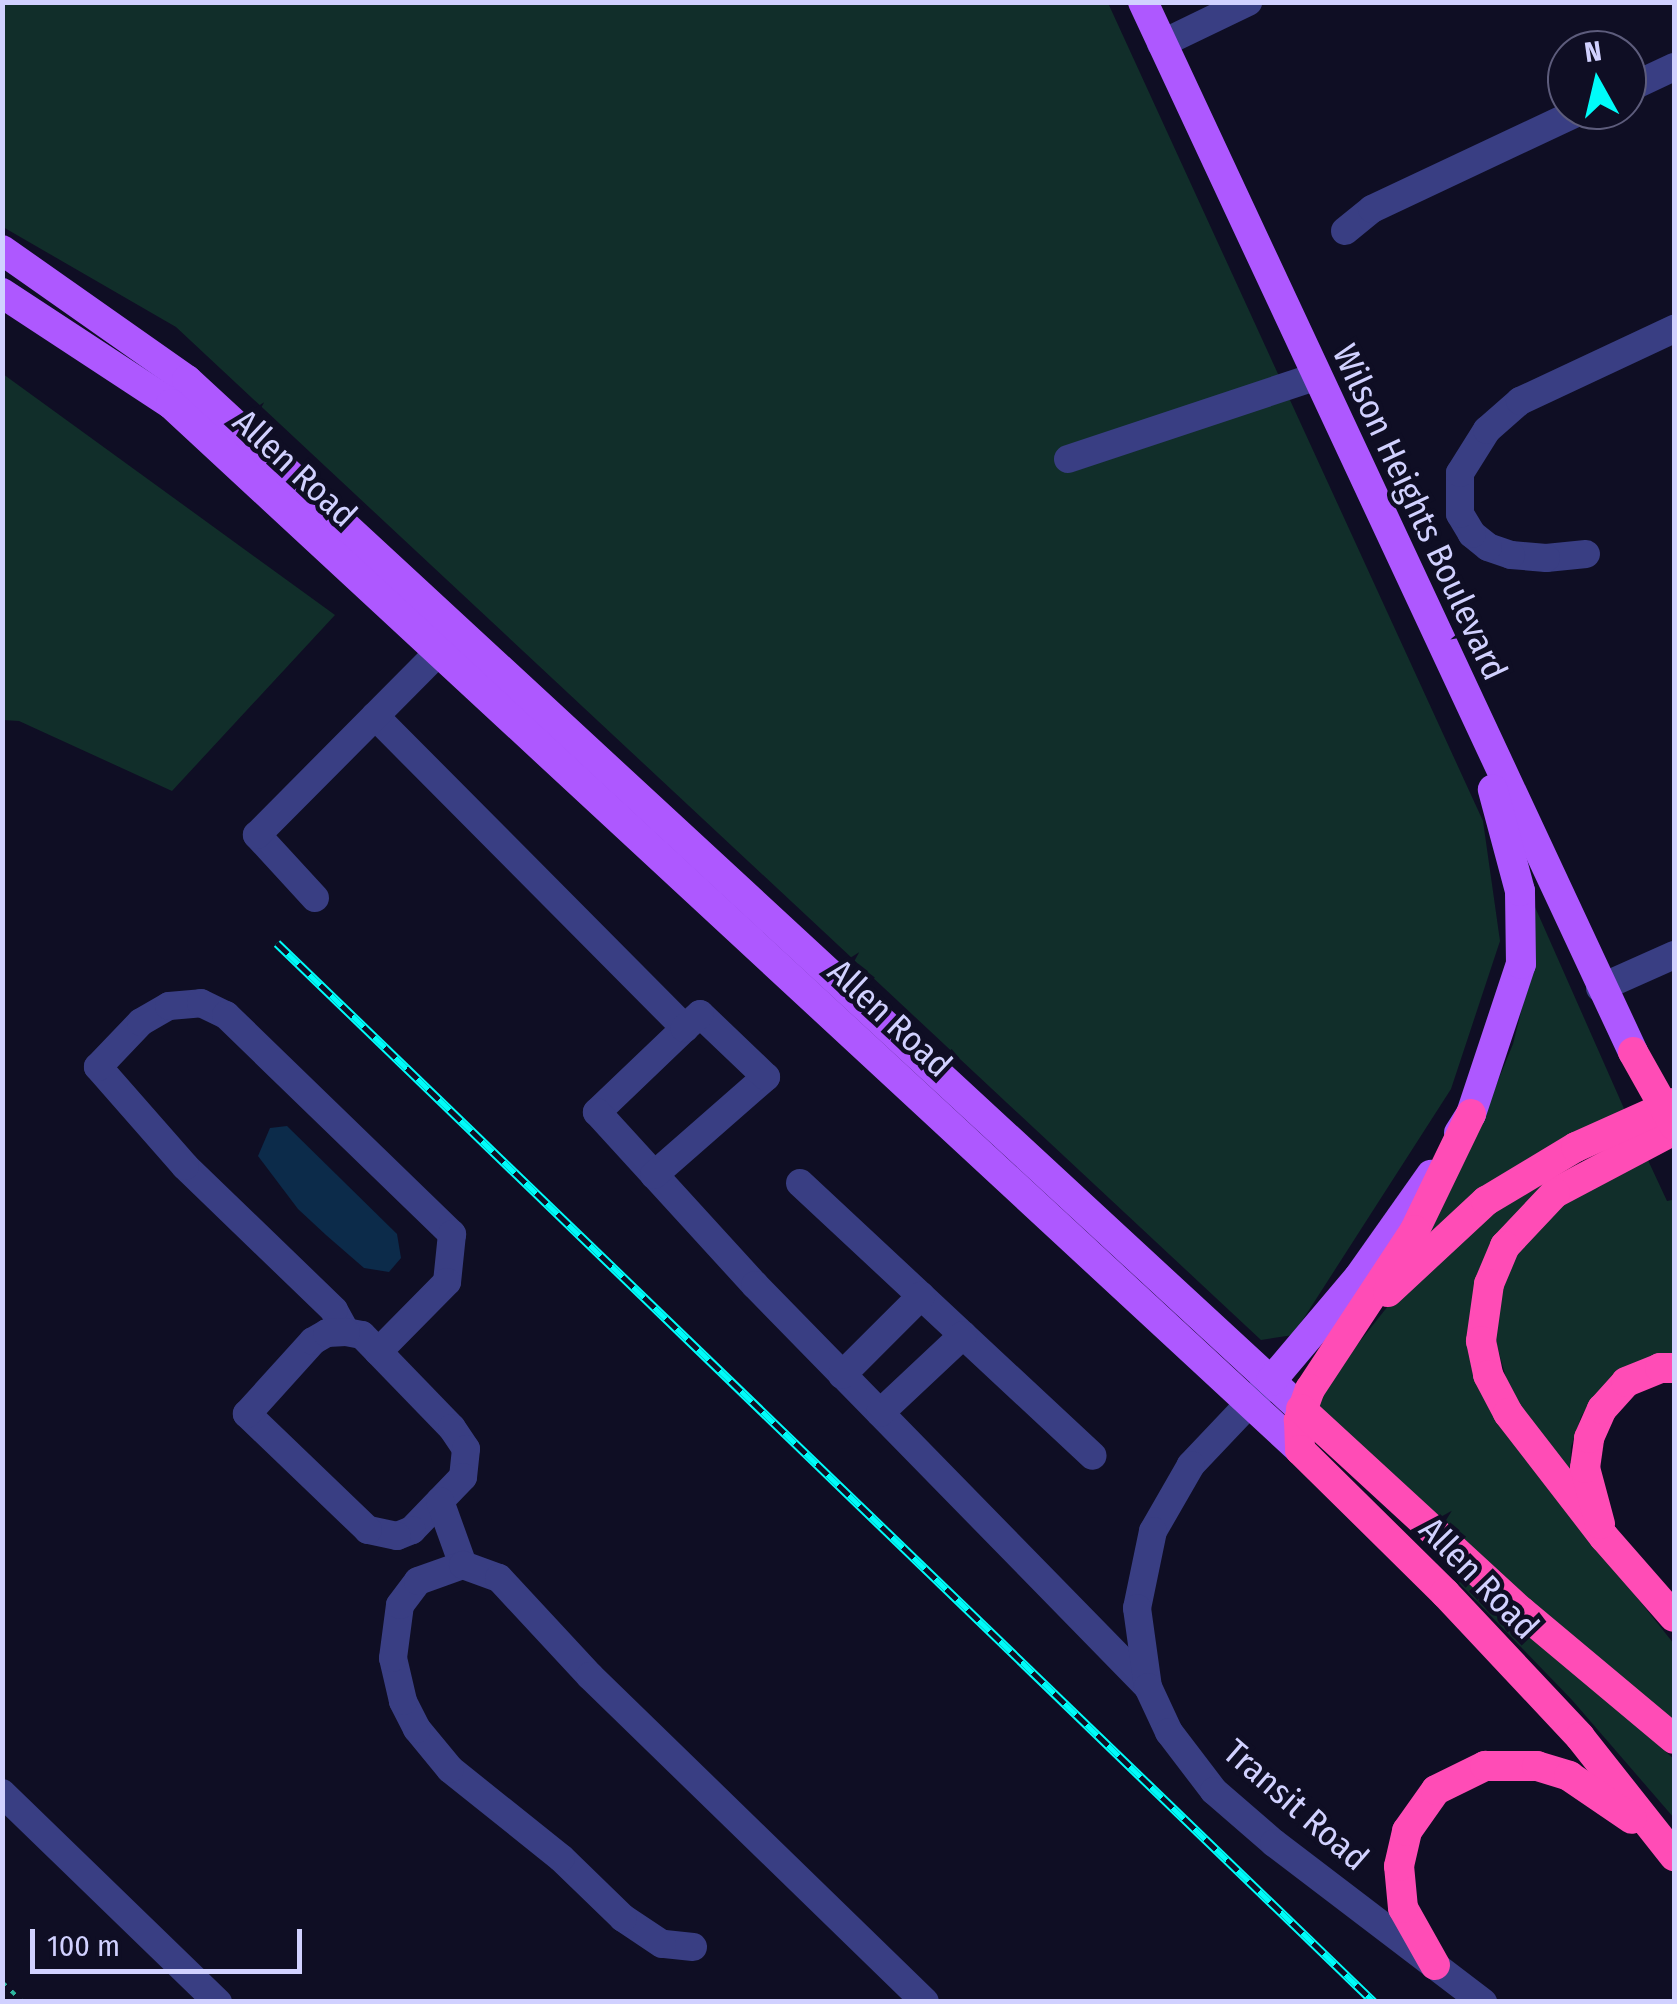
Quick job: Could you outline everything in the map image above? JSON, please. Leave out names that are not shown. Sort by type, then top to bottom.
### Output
[{"type":"highway","points":[[1633,1052],[1674,1128],[1555,1193],[1505,1246],[1489,1284],[1481,1341],[1488,1375],[1508,1413],[1604,1536],[1674,1617]]},
{"type":"highway","points":[[1348,1331],[1486,1200],[1576,1147],[1674,1103]]},
{"type":"highway","points":[[1300,1450],[1301,1409],[1415,1230],[1471,1114]]},
{"type":"highway","points":[[1604,1536],[1585,1468],[1588,1438],[1602,1410],[1626,1382],[1660,1368],[1674,1368]]},
{"type":"highway","name":"Allen Road","points":[[1301,1409],[1521,1611],[1674,1738]]},
{"type":"highway","name":"Allen Road","points":[[1300,1450],[1445,1593],[1580,1737],[1670,1850]]},
{"type":"highway","points":[[1436,1966],[1403,1908],[1398,1866],[1419,1808],[1452,1780],[1485,1766],[1512,1764],[1556,1771],[1600,1795],[1670,1850]]},
{"type":"main road","name":"Wilson Heights Boulevard","points":[[1143,2],[1633,1052]]},
{"type":"main road","name":"Allen Road","points":[[2,250],[187,380],[1301,1409]]},
{"type":"main road","name":"Allen Road","points":[[2,293],[171,404],[1300,1450]]},
{"type":"main road","points":[[1271,1381],[1392,1235],[1471,1114],[1512,998],[1524,930],[1520,891],[1472,709]]},
{"type":"street","points":[[1161,44],[1248,2]]},
{"type":"street","points":[[1647,79],[1674,66]]},
{"type":"street","points":[[1345,231],[1372,208],[1547,126]]},
{"type":"street","points":[[1586,554],[1546,558],[1512,555],[1488,547],[1472,534],[1460,514],[1460,474],[1488,430],[1520,400],[1674,329]]},
{"type":"street","points":[[1068,460],[1315,377]]},
{"type":"street","points":[[316,898],[257,836],[439,652]]},
{"type":"street","points":[[376,716],[685,1028]]},
{"type":"street","points":[[1600,988],[1674,955]]},
{"type":"street","points":[[346,1332],[334,1310],[184,1166],[98,1067],[141,1022],[169,1006],[201,1003],[226,1015],[452,1234],[447,1282],[378,1352]]},
{"type":"street","points":[[654,1174],[766,1078],[700,1014],[597,1112],[654,1174],[842,1375],[1148,1687]]},
{"type":"street","points":[[800,1183],[1093,1456]]},
{"type":"street","points":[[842,1375],[921,1296]]},
{"type":"street","points":[[346,1332],[362,1336],[466,1448],[462,1478],[412,1530],[397,1536],[368,1530],[246,1414],[313,1341],[327,1333],[346,1332]]},
{"type":"street","points":[[880,1413],[963,1335]]},
{"type":"street","name":"Transit Road","points":[[1271,1381],[1248,1405],[1238,1431],[1200,1475],[1170,1499],[1153,1531],[1138,1591],[1139,1650],[1148,1687],[1169,1732],[1214,1792],[1274,1843],[1484,2002]]},
{"type":"street","points":[[440,1501],[463,1565]]},
{"type":"street","points":[[693,1947],[662,1944],[623,1918],[562,1858],[450,1769],[417,1729],[403,1701],[394,1658],[400,1605],[418,1581],[463,1565],[499,1578],[590,1676],[925,2002]]},
{"type":"street","points":[[2,1793],[218,2002]]},
{"type":"path","points":[[2,1982],[23,2002]]},
{"type":"green space","points":[[3,3],[1108,3],[1483,821],[1500,941],[1451,1089],[1293,1335],[1261,1340],[176,327],[3,227]]},
{"type":"green space","points":[[3,374],[335,615],[172,791],[19,721],[3,720]]},
{"type":"green space","points":[[1535,907],[1626,1113],[1431,1238],[1424,1234],[1468,1154],[1513,1044],[1527,988]]},
{"type":"green space","points":[[1646,1156],[1667,1201],[1672,1200],[1674,1206],[1674,1356],[1594,1396],[1581,1417],[1571,1447],[1570,1479],[1510,1392],[1494,1335],[1495,1305],[1519,1246],[1547,1214]]},
{"type":"green space","points":[[1553,1181],[1503,1226],[1487,1254],[1503,1429],[1674,1644],[1674,1722],[1508,1583],[1318,1406],[1329,1380],[1396,1296],[1516,1191]]},
{"type":"green space","points":[[1464,1575],[1674,1759],[1674,1818],[1572,1700],[1459,1583]]},
{"type":"water","points":[[287,1126],[397,1234],[401,1258],[389,1272],[364,1268],[326,1235],[298,1209],[258,1156],[270,1128]]},
{"type":"railway","points":[[277,943],[1374,2002]]}]
